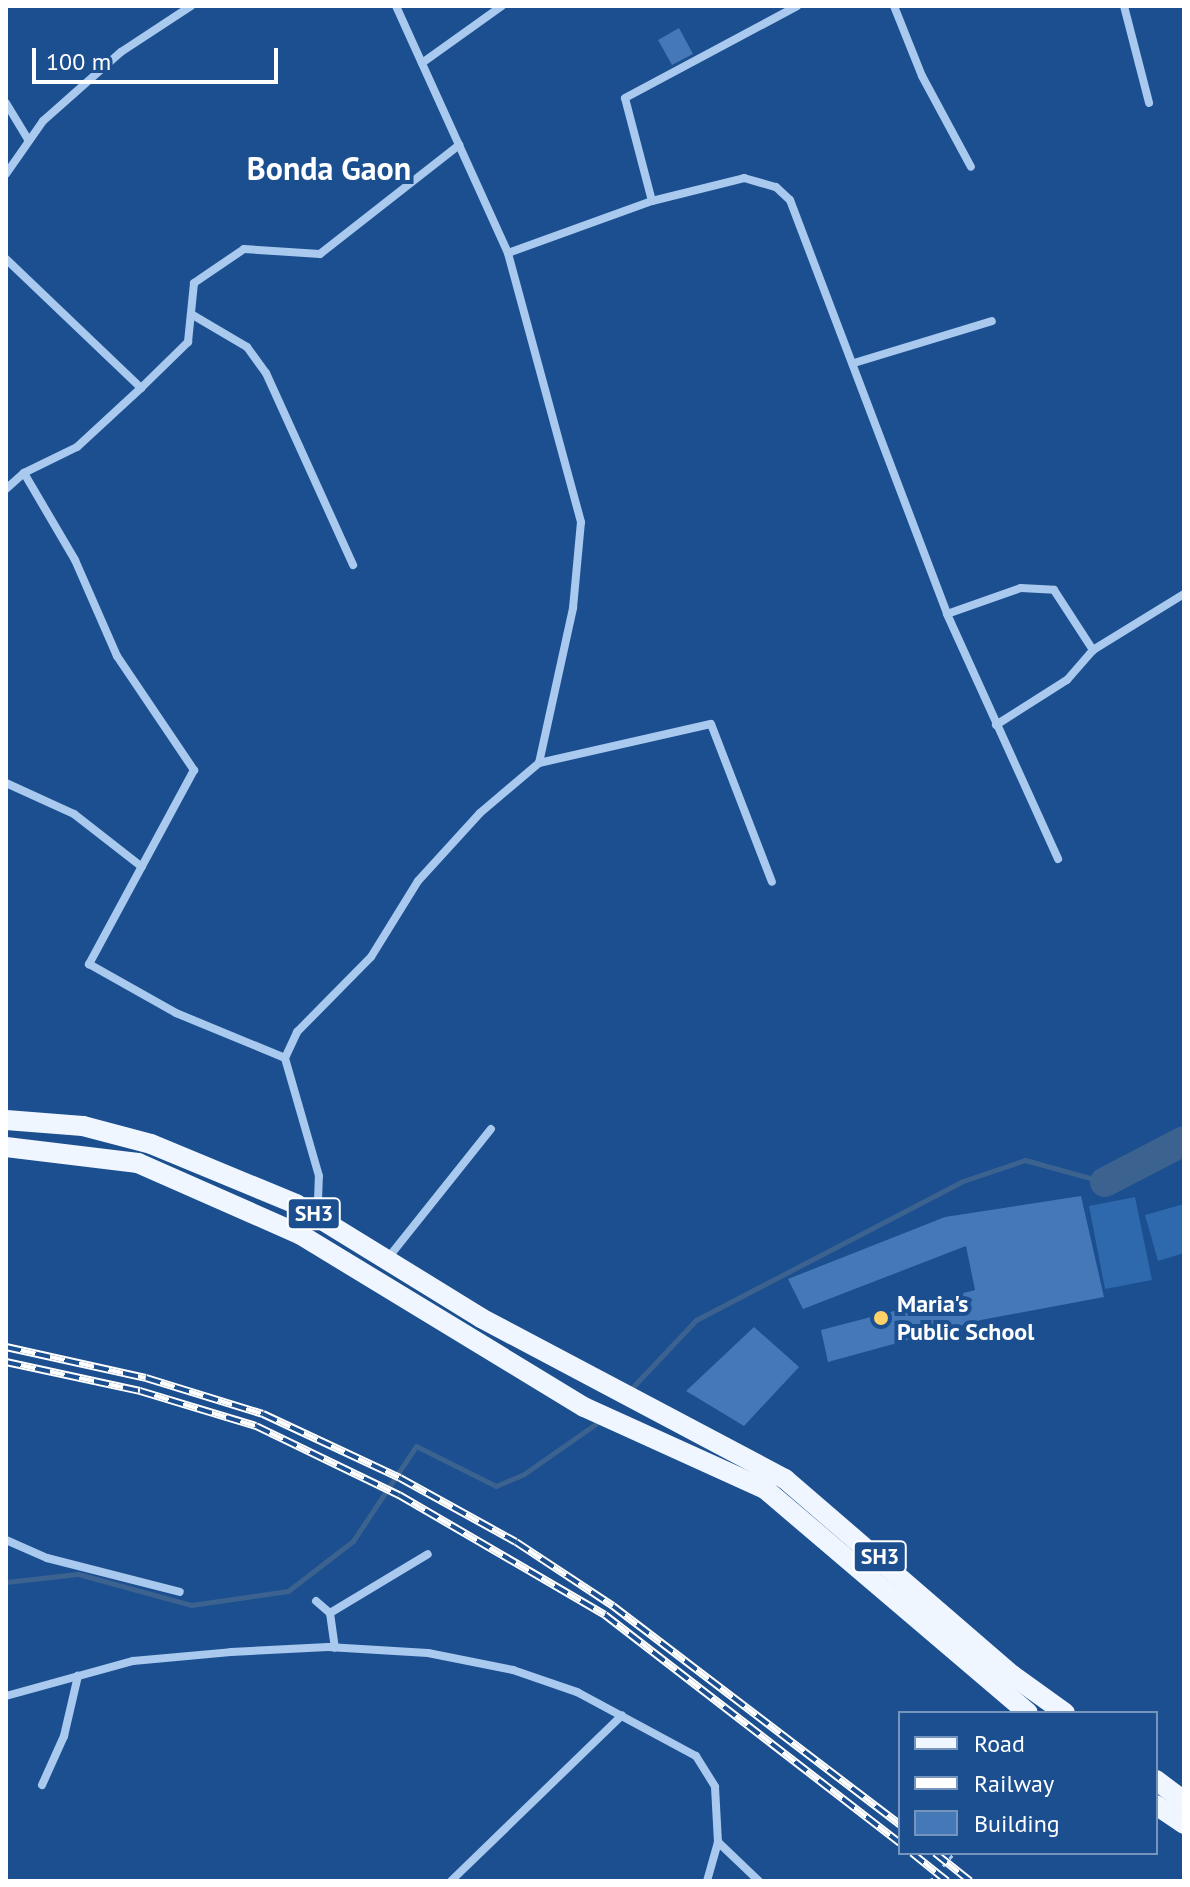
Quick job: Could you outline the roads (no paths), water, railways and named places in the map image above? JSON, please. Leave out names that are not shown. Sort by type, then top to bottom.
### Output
[{"type":"main road","name":"SH3","points":[[6,1120],[83,1126],[151,1144],[314,1214],[481,1318],[785,1479],[1012,1675],[1062,1711]]},
{"type":"main road","name":"SH3","points":[[6,1147],[138,1163],[301,1235],[584,1407],[779,1498],[1026,1711]]},
{"type":"main road","points":[[1158,1782],[1176,1805]]},
{"type":"street","points":[[6,174],[43,121],[121,52],[191,6]]},
{"type":"street","points":[[396,6],[508,253],[581,522],[573,608],[539,763]]},
{"type":"street","points":[[422,63],[502,6]]},
{"type":"street","points":[[652,201],[625,98],[797,6]]},
{"type":"street","points":[[894,6],[922,76],[971,167]]},
{"type":"street","points":[[1124,6],[1149,103]]},
{"type":"street","points":[[6,103],[29,141]]},
{"type":"street","points":[[6,489],[24,473],[77,447],[188,342],[194,283],[244,249],[320,254],[459,145]]},
{"type":"street","points":[[508,253],[652,201],[728,180],[762,180],[776,187],[790,200],[806,235],[947,614],[1058,859]]},
{"type":"street","points":[[6,259],[141,388]]},
{"type":"street","points":[[191,314],[247,347],[266,373],[353,565]]},
{"type":"street","points":[[854,363],[992,321]]},
{"type":"street","points":[[24,473],[75,560],[117,656],[194,770],[89,964],[176,1013],[285,1058]]},
{"type":"street","points":[[947,614],[1021,588],[1054,590],[1093,650]]},
{"type":"street","points":[[996,725],[1067,680],[1093,650],[1184,594]]},
{"type":"street","points":[[301,1235],[314,1214],[319,1176],[285,1058],[297,1032],[371,957],[418,881],[480,813],[539,763],[711,724],[772,882]]},
{"type":"street","points":[[6,783],[74,814],[142,867]]},
{"type":"street","points":[[387,1258],[491,1129]]},
{"type":"street","points":[[6,1540],[47,1558],[180,1592]]},
{"type":"street","points":[[330,1613],[428,1554]]},
{"type":"street","points":[[316,1601],[330,1613],[335,1648]]},
{"type":"street","points":[[6,1696],[133,1661],[335,1648],[428,1653],[513,1670],[622,1715],[696,1756],[715,1787],[718,1842],[707,1881]]},
{"type":"street","points":[[42,1785],[64,1736],[78,1676]]},
{"type":"street","points":[[451,1881],[622,1715]]},
{"type":"street","points":[[718,1842],[759,1881]]},
{"type":"waterway","points":[[1105,1182],[1184,1141]]},
{"type":"waterway","points":[[629,1391],[696,1320],[963,1181],[1025,1160],[1105,1182]]},
{"type":"waterway","points":[[6,1582],[78,1574],[191,1605],[288,1591],[353,1541],[416,1446],[496,1486],[524,1474],[600,1421]]},
{"type":"railway","points":[[6,1347],[146,1378],[263,1414],[400,1478],[516,1542],[613,1606],[898,1823]]},
{"type":"railway","points":[[6,1362],[140,1391],[256,1426],[399,1495],[605,1615],[898,1841]]},
{"type":"railway","points":[[914,1855],[947,1881]]},
{"type":"railway","points":[[938,1855],[970,1881]]},
{"type":"place","name":"Maria's Public School","points":[[881,1318]]},
{"type":"district","name":"Bonda Gaon","points":[[329,168]]}]
